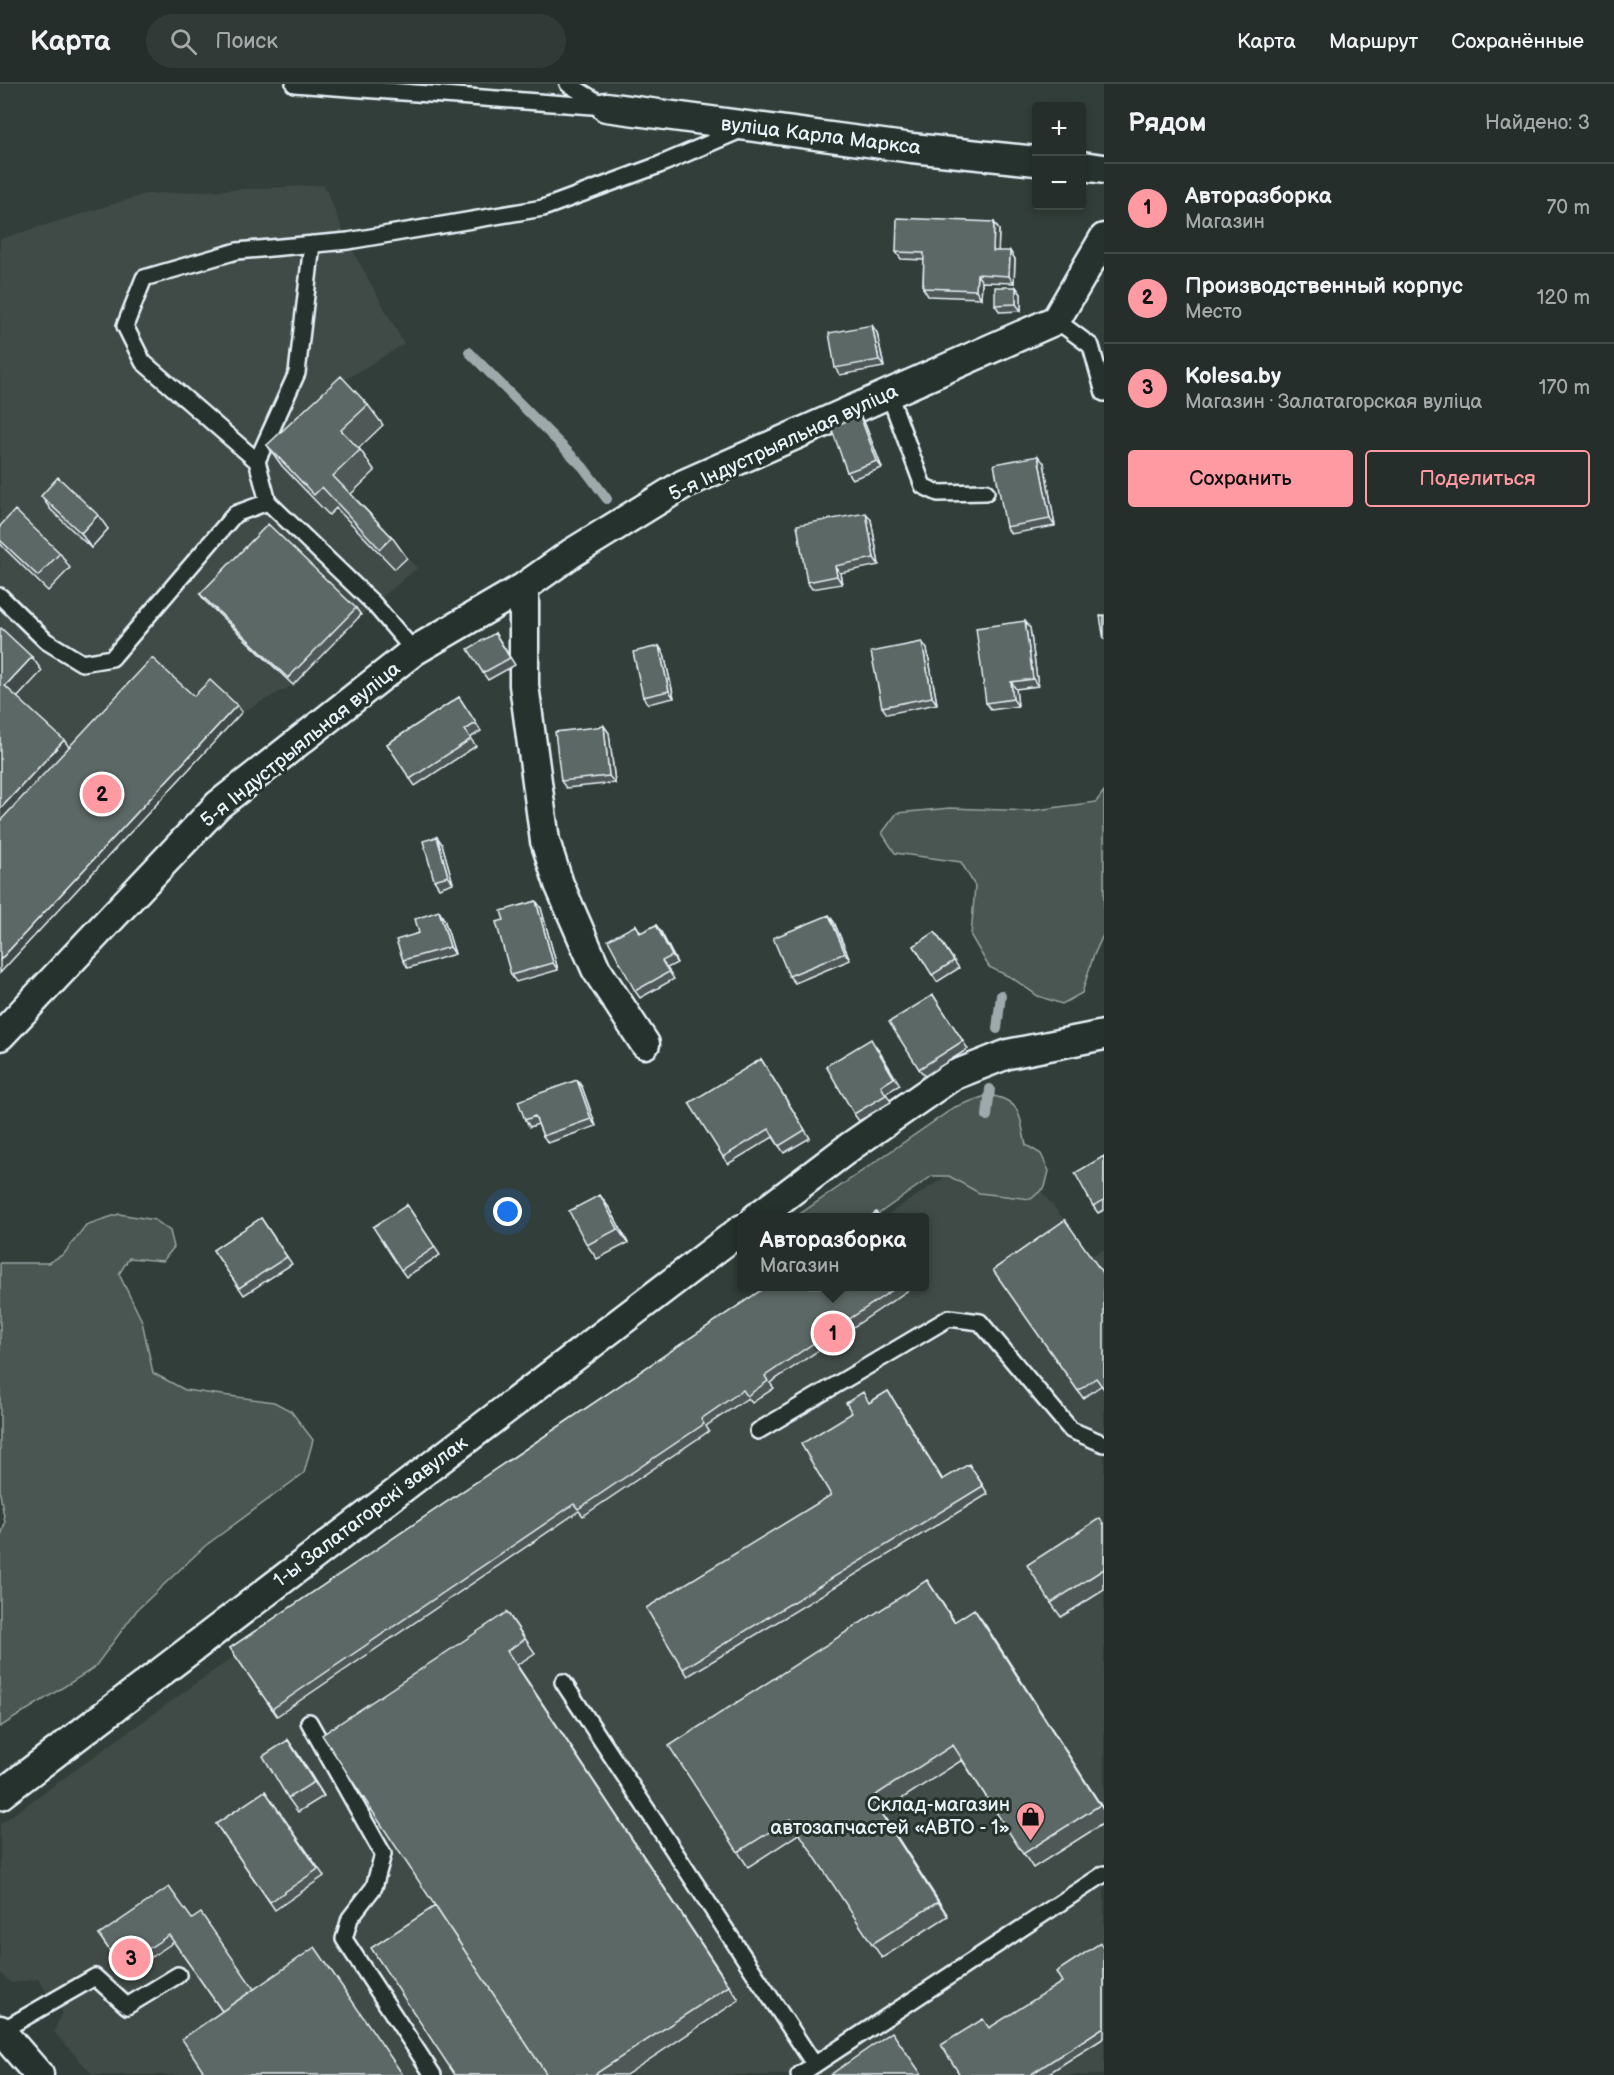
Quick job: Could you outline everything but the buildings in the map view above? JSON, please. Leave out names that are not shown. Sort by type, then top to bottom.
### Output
[{"type":"street","name":"вуліца Карла Маркса","points":[[606,107],[912,148],[1032,161]]},
{"type":"street","points":[[1086,167],[1104,169]]},
{"type":"street","points":[[1056,320],[1104,238]]},
{"type":"street","name":"5-я Індустрыяльная вуліца","points":[[0,1036],[218,805],[414,651],[524,587],[572,553],[684,484],[1056,320]]},
{"type":"street","points":[[524,587],[524,686],[544,841],[559,884],[596,969],[645,1044]]},
{"type":"street","points":[[763,1213],[850,1146],[952,1076],[1008,1054],[1104,1035]]},
{"type":"street","name":"1-ы Залатагорскі завулак","points":[[0,1795],[737,1232]]},
{"type":"street","points":[[0,2031],[39,2075]]},
{"type":"lane","points":[[294,84],[606,107]]},
{"type":"lane","points":[[568,84],[606,107]]},
{"type":"lane","points":[[414,651],[374,603],[268,502],[257,461],[143,362],[124,326],[144,278],[237,251],[348,242],[543,208],[659,165],[750,126]]},
{"type":"lane","points":[[257,461],[297,373],[312,244]]},
{"type":"lane","points":[[1056,320],[1092,346],[1104,393]]},
{"type":"lane","points":[[889,394],[923,486],[938,493],[986,492]]},
{"type":"lane","points":[[0,596],[46,641],[82,663],[112,658],[235,514],[268,502]]},
{"type":"lane","points":[[758,1431],[949,1318],[980,1322],[1071,1430],[1104,1444]]},
{"type":"lane","points":[[563,1682],[814,2064]]},
{"type":"lane","points":[[309,1722],[383,1854],[374,1887],[350,1918],[344,1939],[433,2075]]},
{"type":"lane","points":[[799,2075],[1104,1874]]},
{"type":"lane","points":[[0,2031],[95,1977],[127,2006],[178,1975]]},
{"type":"shaded area","points":[[324,185],[348,242],[404,344],[345,380],[355,396],[383,425],[356,451],[375,471],[348,496],[417,568],[361,615],[293,685],[242,712],[0,973],[0,239],[146,194]]},
{"type":"shaded area","points":[[1104,791],[1104,933],[1093,957],[1082,993],[1062,1004],[1038,996],[1012,978],[989,967],[971,936],[975,886],[961,862],[895,853],[882,833],[897,813],[950,808],[1030,811],[1096,802]]},
{"type":"shaded area","points":[[988,1095],[999,1097],[1013,1105],[1020,1117],[1026,1145],[1041,1154],[1049,1171],[1045,1187],[1031,1199],[979,1193],[949,1176],[932,1176],[880,1213],[801,1213],[955,1107]]},
{"type":"shaded area","points":[[988,1149],[1018,1162],[1091,1256],[1104,1249],[1104,2075],[93,2075],[54,2032],[62,2011],[38,1979],[11,1983],[0,1972],[0,1824],[209,1674],[776,1291],[929,1291],[929,1213],[890,1213]]},
{"type":"shaded area","points":[[119,1214],[155,1220],[170,1231],[174,1247],[163,1261],[129,1258],[119,1274],[142,1321],[153,1373],[185,1390],[274,1402],[291,1411],[313,1440],[304,1473],[205,1546],[137,1610],[94,1668],[0,1727],[0,1540],[5,1523],[0,1493],[0,1263],[48,1263],[64,1254],[86,1225]]},
{"type":"waterway","points":[[469,352],[583,467],[607,499]]},
{"type":"waterway","points":[[997,1029],[1001,995]]},
{"type":"waterway","points":[[987,1116],[990,1089]]},
{"type":"place","name":"Производственный корпус","points":[[102,794]]},
{"type":"place","name":"Авторазборка","points":[[833,1333]]},
{"type":"place","name":"Склад-магазин автозапчастей «АВТО - 1»","points":[[1031,1842]]},
{"type":"place","name":"Kolesa.by","points":[[131,1958]]}]
